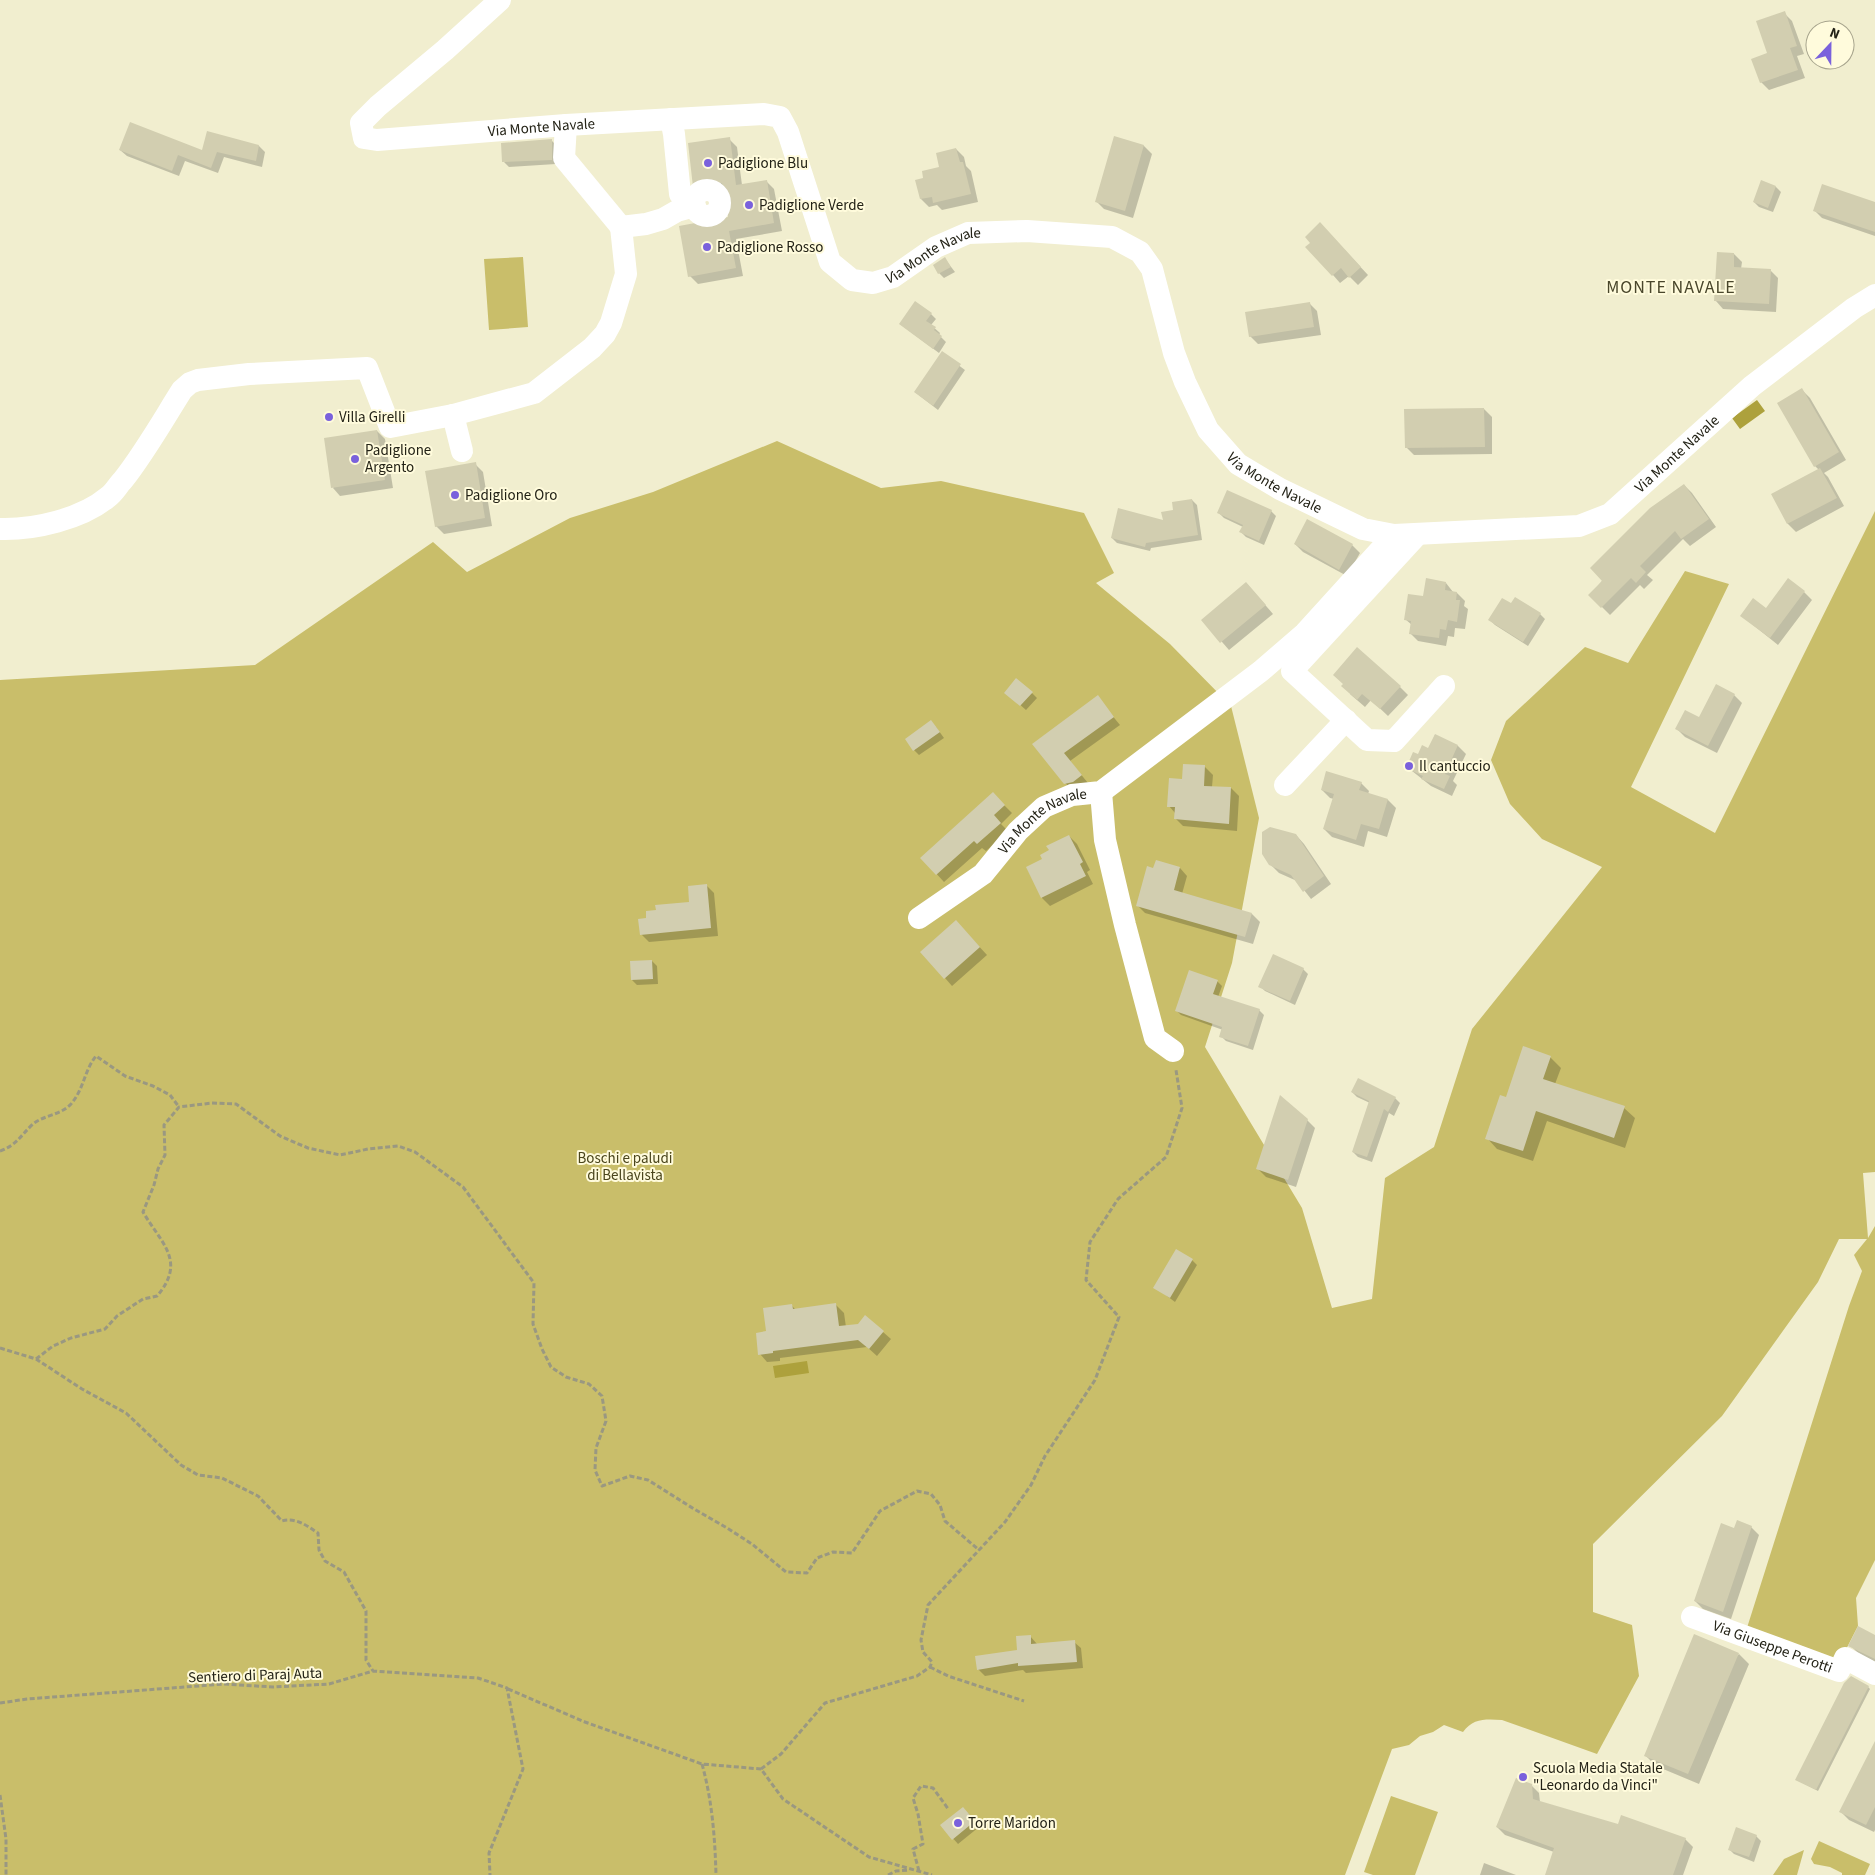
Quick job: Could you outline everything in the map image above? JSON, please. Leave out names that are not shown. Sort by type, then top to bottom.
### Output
[{"type":"street","name":"Via Monte Navale","points":[[500,0],[361,123],[364,138],[377,140],[566,125],[764,114],[780,118],[788,132],[830,262],[852,280],[873,283],[893,277],[936,248],[968,233],[1027,231],[1112,236],[1140,252],[1152,269],[1174,353],[1184,382],[1208,430],[1238,464],[1280,489],[1363,528],[1394,535],[1579,526],[1610,514],[1752,386],[1854,308],[1875,295]]},
{"type":"street","points":[[621,226],[646,224],[663,219],[677,211],[695,206],[680,194],[671,119]]},
{"type":"street","points":[[0,529],[37,526],[57,521],[86,511],[109,497],[135,465],[182,390],[190,383],[198,380],[249,374],[367,368],[390,427],[453,415],[534,393],[592,348],[605,334],[619,301],[626,274],[621,226],[564,158],[566,125]]},
{"type":"street","points":[[453,415],[462,452]]},
{"type":"street","name":"Via Monte Navale","points":[[919,918],[983,874],[1018,831],[1044,807],[1072,795],[1101,792],[1261,671],[1306,633],[1394,535]]},
{"type":"street","points":[[1417,535],[1292,671],[1367,740],[1394,741],[1444,686]]},
{"type":"street","points":[[1285,785],[1346,720]]},
{"type":"street","points":[[1101,792],[1105,840],[1155,1038],[1173,1051]]},
{"type":"street","name":"Via Giuseppe Perotti","points":[[1692,1617],[1839,1671],[1845,1658],[1875,1674]]},
{"type":"path","points":[[932,1875],[869,1857],[783,1799],[761,1769],[781,1754],[825,1703],[917,1676],[930,1667],[932,1662],[923,1652],[922,1640],[928,1606],[1005,1522],[1031,1485],[1045,1456],[1095,1380],[1119,1317],[1086,1280],[1090,1242],[1118,1199],[1166,1157],[1182,1108],[1173,1051]]},
{"type":"path","points":[[0,1150],[10,1147],[34,1123],[54,1115],[70,1105],[81,1088],[88,1066],[96,1056],[125,1076],[153,1086],[170,1095],[179,1107]]},
{"type":"path","points":[[36,1359],[53,1346],[71,1338],[104,1329],[117,1316],[143,1298],[157,1296],[167,1285],[171,1262],[166,1246],[154,1231],[143,1212],[165,1155],[164,1125],[179,1107],[212,1103],[236,1104],[280,1136],[308,1148],[340,1155],[368,1149],[398,1146],[415,1152],[463,1187],[534,1283],[533,1324],[551,1367],[566,1377],[589,1384],[602,1396],[606,1421],[596,1448],[595,1470],[602,1486],[630,1476],[648,1480],[752,1544],[786,1572],[807,1573],[816,1558],[833,1552],[852,1553],[880,1510],[917,1491],[931,1494],[940,1505],[945,1521],[979,1550]]},
{"type":"path","points":[[0,1348],[36,1359],[82,1389],[126,1413],[181,1465],[198,1475],[222,1478],[258,1496],[282,1521],[289,1519],[304,1524],[318,1533],[319,1550],[325,1561],[344,1572],[366,1611],[366,1660],[373,1671]]},
{"type":"path","points":[[930,1667],[948,1676],[1024,1701]]},
{"type":"path","name":"Sentiero di Paraj Auta","points":[[0,1703],[27,1699],[224,1684],[273,1687],[329,1684],[373,1671],[478,1678],[507,1688],[585,1722],[702,1764],[761,1769]]},
{"type":"path","points":[[490,1875],[489,1853],[523,1769],[507,1688]]},
{"type":"path","points":[[702,1764],[711,1807],[715,1839],[716,1875]]},
{"type":"path","points":[[919,1871],[913,1849],[923,1844],[913,1798],[921,1786],[932,1788],[949,1810]]},
{"type":"path","points":[[0,1795],[6,1839],[6,1875]]},
{"type":"path","points":[[888,1875],[896,1871],[913,1870]]},
{"type":"green space","points":[[523,257],[528,327],[489,330],[484,259]]},
{"type":"green space","name":"Boschi e paludi di Bellavista","points":[[777,441],[881,488],[941,481],[1084,513],[1114,573],[1096,583],[1170,644],[1231,706],[1259,818],[1232,963],[1205,1047],[1302,1208],[1332,1308],[1372,1299],[1385,1178],[1434,1147],[1472,1029],[1602,867],[1542,839],[1510,804],[1491,760],[1506,721],[1585,647],[1628,663],[1685,571],[1729,584],[1631,787],[1715,833],[1875,511],[1875,1172],[1863,1173],[1868,1238],[1875,1226],[1875,1560],[1856,1598],[1858,1626],[1837,1667],[1746,1631],[1849,1306],[1862,1271],[1854,1255],[1867,1239],[1839,1239],[1818,1282],[1722,1416],[1593,1544],[1593,1612],[1632,1625],[1639,1676],[1597,1754],[1502,1720],[1491,1719],[1480,1720],[1471,1724],[1463,1732],[1444,1725],[1433,1732],[1420,1736],[1409,1745],[1392,1749],[1345,1875],[0,1875],[0,680],[255,665],[433,542],[467,572],[570,518],[653,492]]},
{"type":"green space","points":[[1391,1796],[1438,1812],[1415,1875],[1373,1875],[1364,1872]]},
{"type":"green space","points":[[1819,1841],[1870,1864],[1865,1875],[1842,1875],[1842,1873],[1830,1867],[1814,1864],[1811,1859]]},
{"type":"green space","points":[[1804,1850],[1797,1875],[1773,1875],[1784,1859]]},
{"type":"shaded area","points":[[1757,400],[1765,411],[1740,429],[1732,418]]},
{"type":"shaded area","points":[[807,1361],[809,1373],[775,1378],[773,1366]]},
{"type":"building","points":[[1785,11],[1797,46],[1790,48],[1798,70],[1760,83],[1751,59],[1767,53],[1756,21]]},
{"type":"building","points":[[130,122],[202,150],[207,131],[259,145],[256,161],[217,152],[211,168],[178,155],[172,171],[119,150]]},
{"type":"building","points":[[1114,136],[1144,145],[1125,211],[1095,202]]},
{"type":"building","points":[[730,137],[736,185],[767,180],[774,223],[729,231],[736,268],[688,277],[679,226],[728,217],[722,183],[693,187],[688,143]]},
{"type":"building","points":[[552,139],[552,160],[502,162],[501,143]]},
{"type":"building","points":[[956,148],[960,162],[963,162],[971,194],[933,203],[932,197],[920,199],[915,180],[923,178],[922,171],[939,167],[936,153]]},
{"type":"building","points":[[1761,180],[1776,186],[1768,208],[1753,202]]},
{"type":"building","points":[[1822,184],[1875,202],[1875,232],[1813,211]]},
{"type":"building","points":[[1320,222],[1361,267],[1349,278],[1341,268],[1332,276],[1305,247],[1310,243],[1305,237]]},
{"type":"building","points":[[1717,252],[1734,253],[1734,267],[1771,269],[1769,304],[1714,301]]},
{"type":"building","points":[[945,257],[951,267],[938,274],[933,265]]},
{"type":"building","points":[[915,301],[932,313],[926,321],[936,327],[934,330],[942,336],[933,349],[899,324]]},
{"type":"building","points":[[1310,302],[1314,327],[1249,337],[1245,312]]},
{"type":"building","points":[[942,351],[961,364],[933,406],[914,392]]},
{"type":"building","points":[[1802,388],[1839,452],[1814,467],[1777,403]]},
{"type":"building","points":[[1484,408],[1485,447],[1405,448],[1404,409]]},
{"type":"building","name":"Padiglione Argento","points":[[377,430],[385,480],[331,488],[324,438]]},
{"type":"building","name":"Padiglione Oro","points":[[476,462],[485,518],[435,527],[425,471]]},
{"type":"building","points":[[1820,468],[1837,498],[1787,524],[1771,494]]},
{"type":"building","points":[[1684,484],[1709,519],[1681,539],[1675,531],[1640,566],[1646,572],[1636,583],[1631,578],[1601,608],[1588,595],[1602,581],[1590,568],[1650,508]]},
{"type":"building","points":[[1227,490],[1272,510],[1259,541],[1239,532],[1243,525],[1217,513]]},
{"type":"building","points":[[1192,499],[1198,535],[1146,543],[1145,547],[1111,538],[1118,508],[1163,520],[1161,512],[1173,510],[1172,502]]},
{"type":"building","points":[[1307,519],[1353,544],[1339,570],[1294,544]]},
{"type":"building","points":[[1426,578],[1446,582],[1445,590],[1457,592],[1456,600],[1460,600],[1457,622],[1448,620],[1446,630],[1440,629],[1439,638],[1409,634],[1411,621],[1404,620],[1408,594],[1423,596]]},
{"type":"building","points":[[1788,578],[1805,591],[1770,638],[1740,616],[1753,598],[1766,608]]},
{"type":"building","points":[[1246,582],[1266,605],[1220,643],[1201,620]]},
{"type":"building","points":[[1515,597],[1541,613],[1523,642],[1488,620],[1502,598],[1511,603]]},
{"type":"building","points":[[1357,647],[1401,686],[1380,709],[1362,694],[1357,700],[1341,686],[1343,684],[1333,675]]},
{"type":"building","points":[[1016,678],[1033,692],[1020,706],[1004,693]]},
{"type":"building","points":[[1716,684],[1735,694],[1708,746],[1675,729],[1685,710],[1699,717]]},
{"type":"building","points":[[1098,695],[1114,717],[1064,753],[1082,775],[1073,782],[1064,784],[1032,744]]},
{"type":"building","points":[[931,720],[940,732],[913,751],[905,739]]},
{"type":"building","points":[[1435,734],[1458,745],[1445,774],[1450,776],[1444,789],[1421,779],[1423,776],[1406,768],[1413,752],[1418,754],[1422,745],[1428,748]]},
{"type":"building","points":[[1183,764],[1205,765],[1204,786],[1231,787],[1229,824],[1174,819],[1175,807],[1167,807],[1169,778],[1182,779]]},
{"type":"building","points":[[1326,771],[1362,782],[1359,790],[1388,799],[1379,829],[1361,824],[1356,840],[1323,829],[1334,794],[1321,790]]},
{"type":"building","points":[[993,792],[1005,805],[994,815],[1001,823],[977,844],[974,841],[936,875],[920,858]]},
{"type":"building","points":[[1270,827],[1296,834],[1324,876],[1303,892],[1291,875],[1269,865],[1262,854],[1262,832]]},
{"type":"building","points":[[1069,835],[1083,862],[1080,864],[1086,876],[1041,898],[1026,867],[1042,859],[1040,855],[1049,850],[1046,846]]},
{"type":"building","points":[[1156,860],[1180,867],[1174,890],[1252,913],[1245,937],[1136,906],[1147,866],[1153,868]]},
{"type":"building","points":[[707,884],[711,928],[640,935],[638,919],[646,918],[646,911],[656,910],[655,905],[689,902],[688,886]]},
{"type":"building","points":[[956,920],[980,947],[944,979],[920,952]]},
{"type":"building","points":[[1273,954],[1304,968],[1290,1001],[1258,987]]},
{"type":"building","points":[[652,960],[653,979],[631,980],[630,961]]},
{"type":"building","points":[[1189,970],[1218,980],[1213,994],[1260,1009],[1248,1046],[1219,1037],[1222,1027],[1175,1011]]},
{"type":"building","points":[[1523,1046],[1551,1056],[1543,1079],[1625,1106],[1614,1138],[1536,1111],[1523,1151],[1485,1139],[1500,1095],[1506,1097]]},
{"type":"building","points":[[1358,1078],[1396,1097],[1388,1112],[1384,1109],[1367,1157],[1352,1152],[1369,1101],[1351,1092]]},
{"type":"building","points":[[1280,1095],[1308,1119],[1288,1180],[1256,1169]]},
{"type":"building","points":[[1176,1249],[1193,1259],[1170,1298],[1153,1288]]},
{"type":"building","points":[[836,1303],[839,1326],[858,1324],[865,1315],[884,1331],[869,1349],[858,1340],[773,1351],[773,1353],[758,1355],[756,1333],[766,1331],[763,1308],[792,1304],[793,1309]]},
{"type":"building","points":[[1737,1520],[1752,1526],[1723,1612],[1694,1601],[1721,1523],[1734,1528]]},
{"type":"building","points":[[1858,1626],[1875,1635],[1875,1659],[1848,1646]]},
{"type":"building","points":[[1694,1634],[1739,1653],[1688,1774],[1644,1756]]},
{"type":"building","points":[[1031,1635],[1031,1644],[1075,1640],[1077,1662],[1018,1666],[1018,1663],[977,1670],[975,1656],[1017,1650],[1016,1636]]},
{"type":"building","points":[[1851,1676],[1869,1686],[1816,1790],[1795,1780],[1844,1683]]},
{"type":"building","points":[[1875,1741],[1875,1807],[1866,1825],[1839,1812]]},
{"type":"building","points":[[1516,1778],[1532,1784],[1533,1799],[1618,1824],[1621,1815],[1686,1838],[1673,1875],[1545,1875],[1554,1848],[1496,1827]]},
{"type":"building","name":"Torre Maridon","points":[[963,1807],[975,1821],[952,1840],[940,1825]]},
{"type":"building","points":[[1736,1827],[1757,1835],[1749,1857],[1728,1850]]},
{"type":"place","name":"Padiglione Blu","points":[[708,163]]},
{"type":"place","name":"Padiglione Verde","points":[[749,205]]},
{"type":"place","name":"Padiglione Rosso","points":[[707,247]]},
{"type":"place","name":"Villa Girelli","points":[[329,417]]},
{"type":"place","name":"Padiglione Argento","points":[[355,459]]},
{"type":"place","name":"Padiglione Oro","points":[[455,495]]},
{"type":"place","name":"Il cantuccio","points":[[1409,766]]},
{"type":"place","name":"Scuola Media Statale \"Leonardo da Vinci\"","points":[[1523,1777]]},
{"type":"place","name":"Torre Maridon","points":[[958,1823]]},
{"type":"district","name":"MONTE NAVALE","points":[[1671,287]]}]
